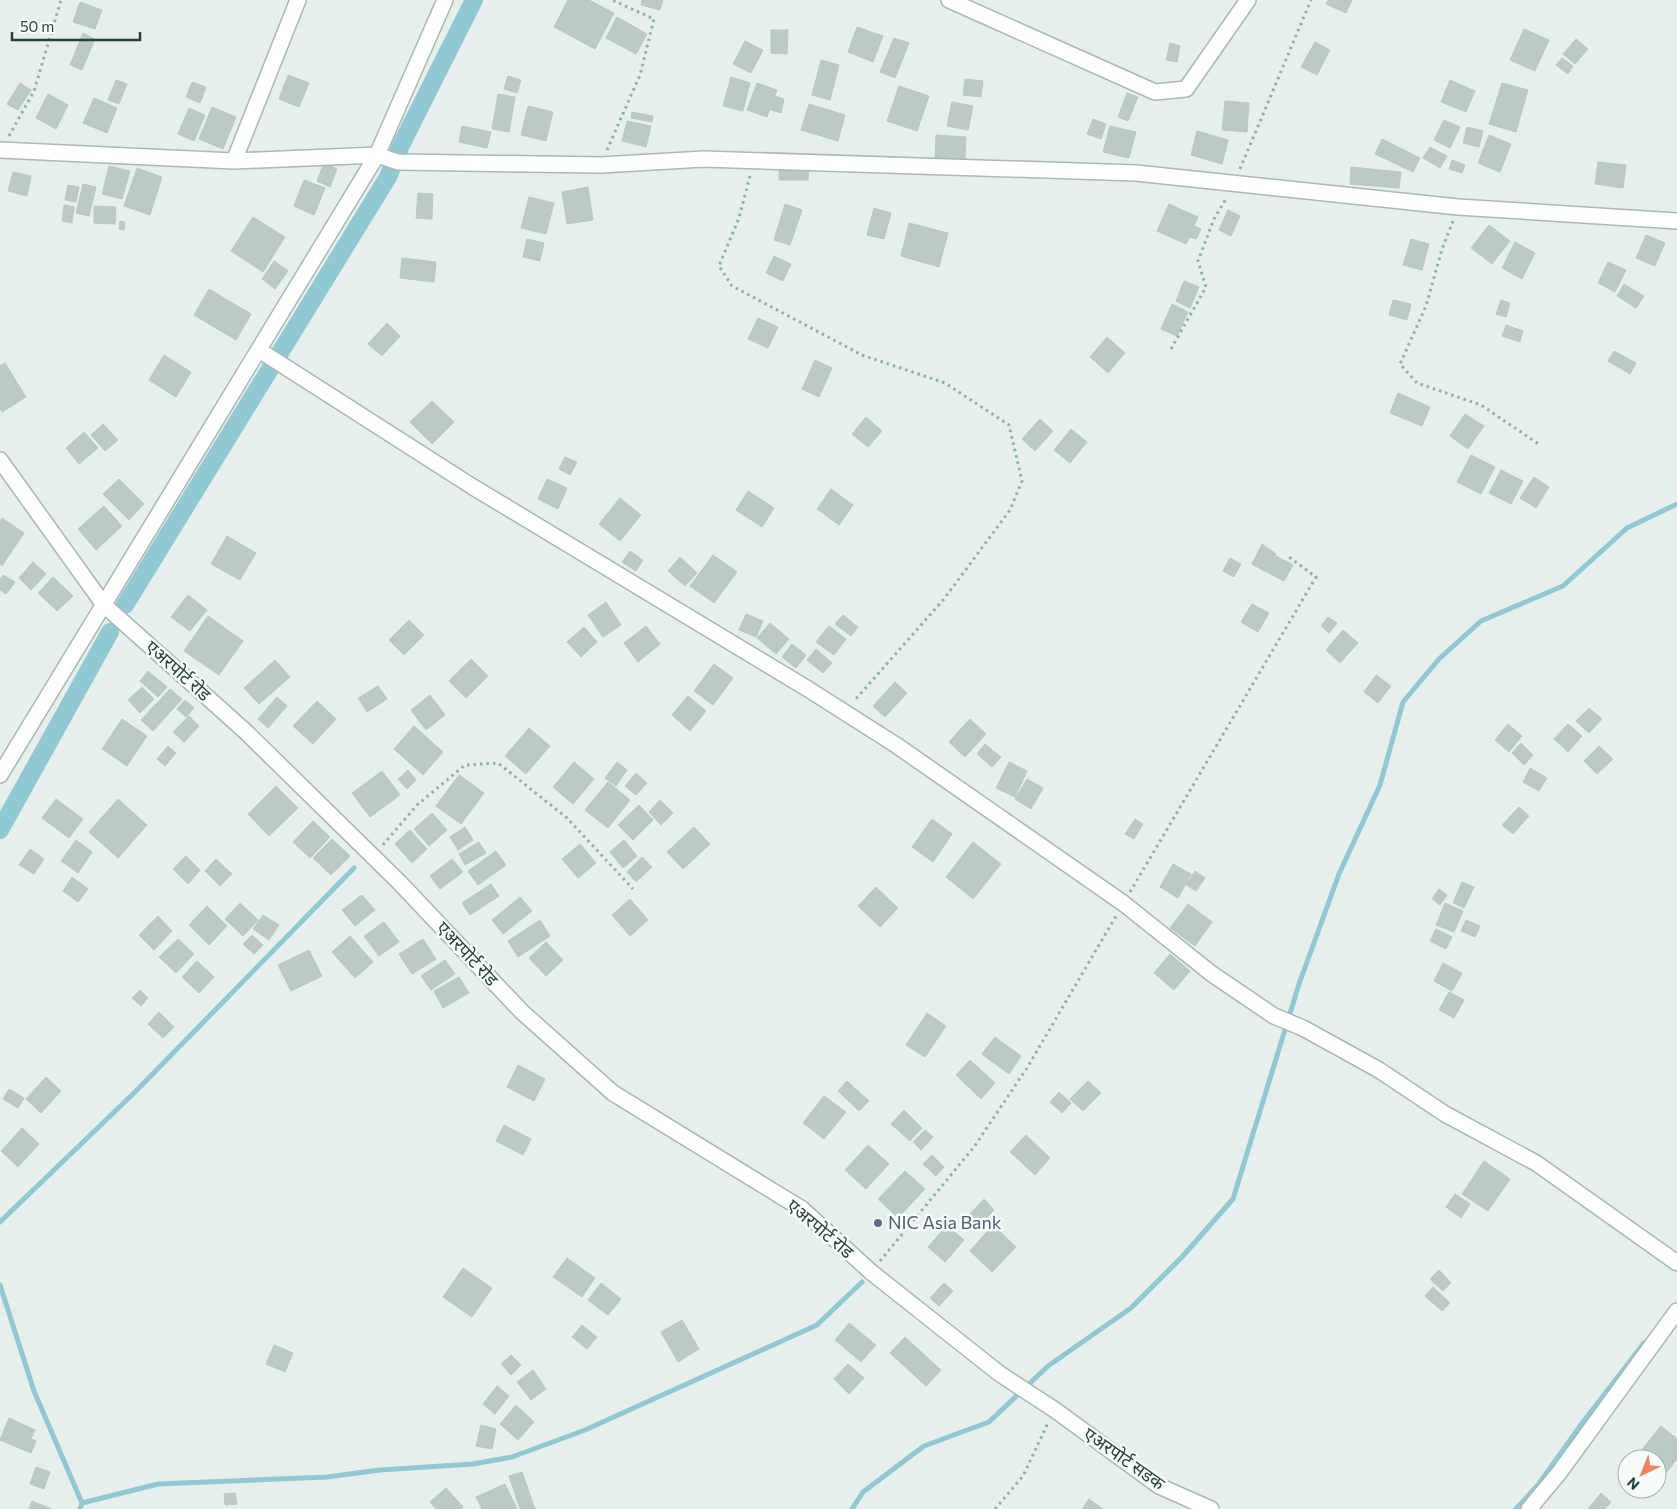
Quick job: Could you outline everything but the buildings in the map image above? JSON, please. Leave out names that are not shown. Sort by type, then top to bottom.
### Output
[{"type":"street","points":[[234,161],[298,0]]},
{"type":"street","points":[[0,775],[262,352],[387,158],[446,0]]},
{"type":"street","points":[[949,0],[1155,92],[1186,89],[1248,0]]},
{"type":"street","points":[[1,150],[234,161],[387,158],[601,165],[704,159],[1136,173],[1458,206],[1677,221]]},
{"type":"street","points":[[262,352],[474,487],[896,745],[1124,903],[1212,974],[1274,1016],[1303,1028],[1379,1070],[1445,1114],[1536,1163],[1677,1263]]},
{"type":"street","name":"एअरपोर्ट रोड","points":[[0,460],[104,605],[245,730],[373,856],[522,1012],[613,1093],[802,1209],[871,1272],[1000,1374]]},
{"type":"street","points":[[1529,1509],[1558,1473],[1677,1311]]},
{"type":"street","name":"एअरपोर्ट सडक","points":[[1000,1374],[1159,1486],[1211,1509]]},
{"type":"path","points":[[1,150],[34,91],[61,0]]},
{"type":"path","points":[[601,165],[640,76],[654,19],[612,0]]},
{"type":"path","points":[[754,161],[739,218],[719,266],[732,286],[862,355],[945,383],[1008,425],[1022,482],[1010,510],[944,599],[844,712]]},
{"type":"path","points":[[1458,206],[1442,249],[1426,306],[1400,364],[1417,383],[1480,405],[1540,445]]},
{"type":"path","points":[[871,1272],[974,1147],[1027,1068],[1316,577],[1289,557]]},
{"type":"path","points":[[373,856],[418,805],[465,765],[498,763],[567,818],[632,888]]},
{"type":"path","points":[[995,1509],[1023,1476],[1048,1406]]},
{"type":"waterway","points":[[125,605],[388,177],[401,145],[474,0]]},
{"type":"waterway","points":[[852,1509],[863,1492],[924,1446],[989,1422],[1048,1366],[1131,1308],[1182,1257],[1233,1199],[1299,984],[1339,874],[1380,785],[1403,702],[1439,659],[1481,621],[1563,586],[1627,528],[1677,504]]},
{"type":"waterway","points":[[0,830],[110,632]]},
{"type":"waterway","points":[[0,1222],[135,1092],[354,868]]},
{"type":"waterway","points":[[80,1509],[82,1503],[158,1484],[327,1477],[380,1470],[473,1464],[512,1457],[585,1430],[817,1325],[862,1282]]},
{"type":"waterway","points":[[0,1285],[34,1391],[82,1503]]},
{"type":"waterway","points":[[1516,1509],[1538,1485],[1583,1422],[1644,1343]]},
{"type":"place","name":"NIC Asia Bank","points":[[878,1223]]}]
